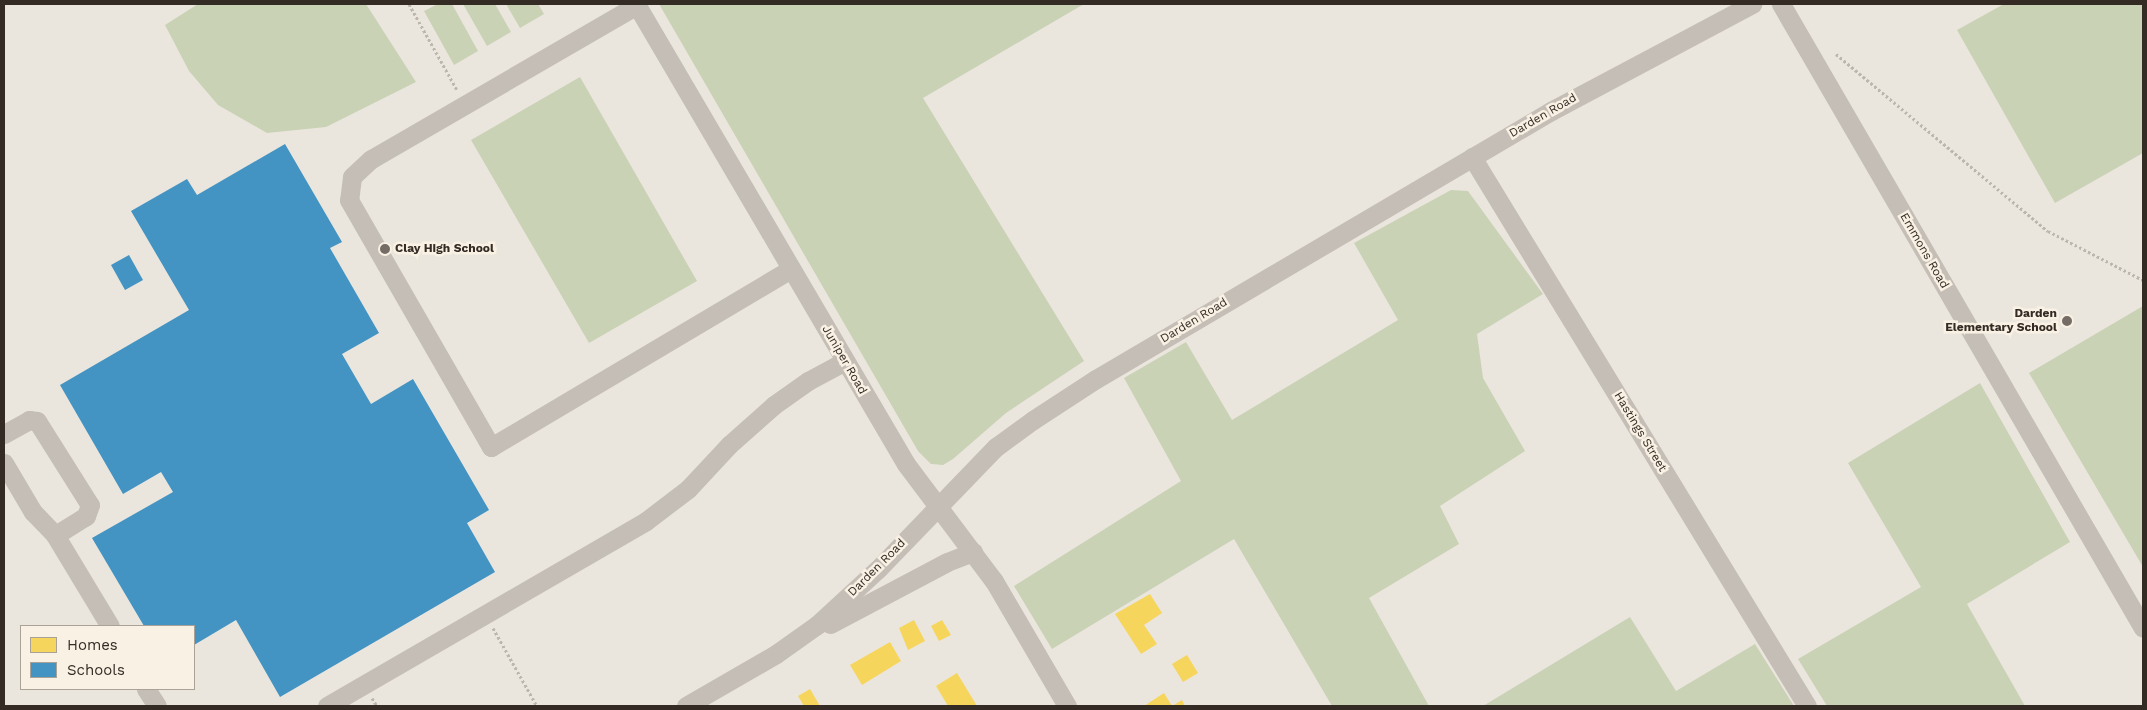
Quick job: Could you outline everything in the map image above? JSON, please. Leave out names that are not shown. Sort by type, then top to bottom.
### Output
[{"type":"street","name":"Juniper Road","points":[[636,4],[906,464],[973,552],[1067,706]]},
{"type":"street","points":[[636,4],[371,159],[352,177],[349,200],[491,447],[791,270]]},
{"type":"street","name":"Darden Road","points":[[686,706],[776,654],[844,602],[996,447],[1033,420],[1096,379],[1472,157],[1592,88],[1752,4]]},
{"type":"street","name":"Emmons Road","points":[[1781,4],[2143,628]]},
{"type":"street","name":"Hastings Street","points":[[1472,157],[1807,706]]},
{"type":"street","points":[[327,706],[646,521],[688,489],[729,444],[774,405],[808,381],[845,361]]},
{"type":"street","points":[[4,434],[29,420],[37,421],[90,505],[86,516],[56,535]]},
{"type":"street","points":[[4,463],[33,512],[56,535],[109,625]]},
{"type":"street","points":[[776,654],[923,574],[973,552]]},
{"type":"street","points":[[147,690],[157,706]]},
{"type":"path","points":[[409,4],[461,97]]},
{"type":"path","points":[[1836,54],[2048,231],[2143,280]]},
{"type":"path","points":[[486,614],[537,706]]},
{"type":"green space","points":[[198,4],[366,4],[416,82],[326,127],[267,133],[218,105],[189,71],[165,25]]},
{"type":"green space","points":[[438,4],[452,4],[478,51],[454,65],[424,11]]},
{"type":"green space","points":[[463,4],[495,4],[511,32],[487,46]]},
{"type":"green space","points":[[506,4],[538,4],[544,14],[520,28]]},
{"type":"green space","points":[[659,4],[1084,4],[923,98],[1084,361],[1006,413],[953,459],[943,465],[931,464],[918,451]]},
{"type":"green space","points":[[2004,4],[2143,4],[2143,153],[2055,203],[1957,30]]},
{"type":"green space","points":[[580,77],[697,281],[589,343],[471,140]]},
{"type":"green space","points":[[1451,190],[1468,191],[1543,294],[1477,334],[1483,378],[1525,451],[1440,506],[1459,544],[1369,598],[1429,706],[1332,706],[1234,539],[1052,649],[1014,586],[1181,481],[1124,378],[1186,342],[1232,420],[1398,320],[1354,243]]},
{"type":"green space","points":[[2143,306],[2143,567],[2029,373]]},
{"type":"green space","points":[[1980,383],[2070,542],[1967,604],[2025,706],[1827,706],[1798,659],[1921,587],[1848,463]]},
{"type":"green space","points":[[1630,617],[1676,691],[1755,644],[1794,706],[1483,706]]},
{"type":"building: Homes","points":[[1150,594],[1162,613],[1144,625],[1157,644],[1141,654],[1115,614]]},
{"type":"building: Homes","points":[[914,620],[925,641],[908,650],[899,628]]},
{"type":"building: Homes","points":[[942,620],[951,635],[939,641],[931,626]]},
{"type":"building: Homes","points":[[890,642],[901,661],[862,685],[850,665]]},
{"type":"building: Homes","points":[[1187,655],[1198,673],[1183,682],[1172,664]]},
{"type":"building: Homes","points":[[957,673],[977,706],[948,706],[936,686]]},
{"type":"building: Homes","points":[[810,689],[820,706],[804,706],[798,696]]},
{"type":"building: Homes","points":[[1164,693],[1172,706],[1144,706]]},
{"type":"building: Homes","points":[[1182,700],[1185,706],[1172,706]]},
{"type":"building: Schools","points":[[285,144],[342,242],[330,248],[379,333],[342,354],[371,404],[413,379],[489,510],[467,523],[495,572],[280,697],[236,620],[195,644],[195,625],[143,625],[92,538],[173,492],[161,472],[123,494],[60,385],[189,310],[131,211],[187,179],[197,195]]},
{"type":"building: Schools","points":[[129,255],[143,280],[125,290],[111,265]]},
{"type":"place","name":"Clay High School","points":[[385,249]]},
{"type":"place","name":"Darden Elementary School","points":[[2067,321]]}]
